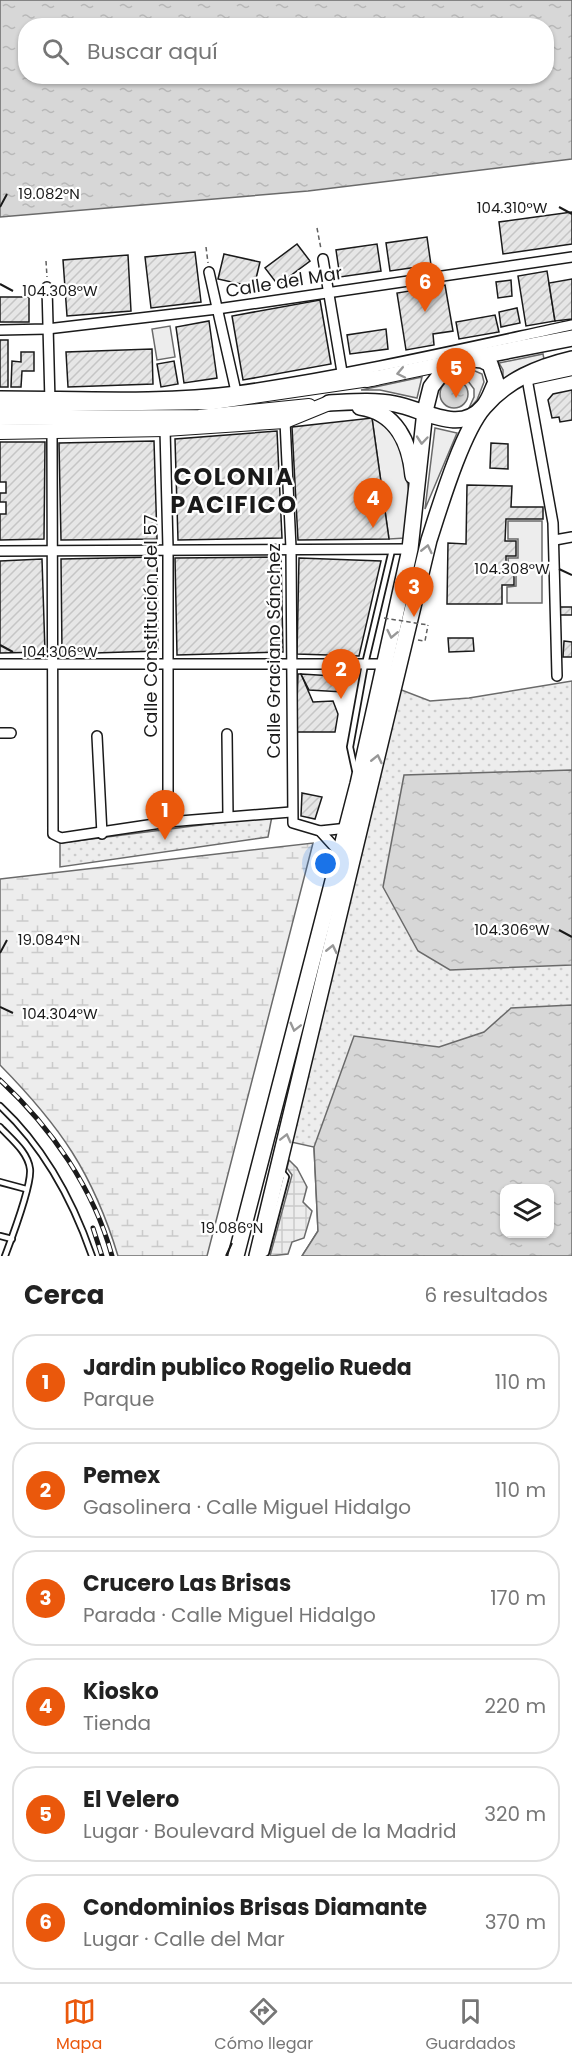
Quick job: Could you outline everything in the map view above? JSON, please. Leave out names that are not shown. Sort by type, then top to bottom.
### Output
[{"type":"main road","points":[[236,1256],[348,828],[385,664],[416,515],[425,411],[430,387],[436,378],[466,359],[572,338]]},
{"type":"main road","points":[[259,1256],[429,540],[473,424],[496,382],[490,364],[482,360],[466,359]]},
{"type":"main road","points":[[329,403],[379,402],[425,411],[446,419],[460,420],[545,365],[572,359]]},
{"type":"main road","points":[[329,403],[370,408],[388,418],[398,428],[410,454],[416,515]]},
{"type":"street","name":"Calle del Mar","points":[[0,330],[47,329],[217,309],[572,257]]},
{"type":"street","points":[[323,259],[343,377]]},
{"type":"street","points":[[209,272],[237,395]]},
{"type":"street","points":[[47,287],[50,400]]},
{"type":"street","points":[[0,396],[169,404],[343,377],[572,325]]},
{"type":"street","points":[[530,345],[572,333]]},
{"type":"street","points":[[259,412],[278,403],[376,378],[466,359]]},
{"type":"street","points":[[557,676],[555,540],[547,479],[526,376],[572,368]]},
{"type":"street","points":[[343,377],[376,378]]},
{"type":"street","points":[[0,405],[50,400]]},
{"type":"street","points":[[0,418],[199,417],[329,403]]},
{"type":"street","points":[[0,432],[165,429],[285,421],[329,403]]},
{"type":"street","name":"Calle Graciano Sánchez","points":[[285,421],[291,548],[291,812]]},
{"type":"street","name":"Calle Constitución del 57","points":[[165,429],[169,664],[168,822]]},
{"type":"street","points":[[52,430],[53,834],[61,838],[102,834],[168,822],[291,812],[293,823],[320,831],[348,828]]},
{"type":"street","points":[[555,540],[572,537]]},
{"type":"street","points":[[0,550],[410,549]]},
{"type":"street","points":[[0,664],[385,664]]},
{"type":"street","points":[[0,733],[11,733]]},
{"type":"street","points":[[226,735],[228,816]]},
{"type":"street","points":[[97,736],[102,834]]},
{"type":"street","points":[[320,831],[340,853]]},
{"type":"lane","points":[[358,784],[350,747],[365,664],[392,550]]},
{"type":"lane","points":[[0,1106],[18,1122],[52,1169],[81,1226],[92,1256]]},
{"type":"lane","points":[[0,1127],[19,1147],[30,1170],[12,1239],[5,1256]]},
{"type":"lane","points":[[0,1182],[26,1189]]},
{"type":"lane","points":[[0,1236],[12,1239]]},
{"type":"path","points":[[317,228],[323,259]]},
{"type":"path","points":[[206,247],[209,272]]},
{"type":"path","points":[[46,261],[47,287]]},
{"type":"path","points":[[384,618],[428,625],[425,641]]},
{"type":"shaded area","points":[[170,326],[175,357],[157,360],[152,329]]},
{"type":"shaded area","points":[[543,354],[544,359],[518,370],[503,381],[503,370],[499,363]]},
{"type":"shaded area","points":[[475,371],[482,374],[484,382],[477,400],[468,410],[474,397],[474,389],[465,377],[456,375]]},
{"type":"shaded area","points":[[422,377],[417,398],[380,390],[361,390]]},
{"type":"shaded area","points":[[372,418],[385,425],[399,440],[410,496],[406,538],[389,539]]},
{"type":"shaded area","points":[[435,428],[457,433],[425,509]]},
{"type":"shaded area","points":[[508,521],[542,521],[542,603],[507,603],[507,587],[516,586],[516,571],[509,571],[508,558],[518,558],[518,539],[508,539]]},
{"type":"shaded area","points":[[289,1160],[297,1168],[307,1187],[303,1202],[312,1211],[304,1238],[292,1242],[288,1254],[270,1256],[292,1175],[287,1168]]},
{"type":"green space","points":[[572,681],[572,1256],[302,1256],[318,1231],[314,1147],[291,1142],[399,689],[430,701],[469,698]]},
{"type":"green space","points":[[272,816],[268,837],[60,867],[60,843]]},
{"type":"green space","points":[[313,843],[207,1256],[118,1256],[97,1200],[72,1152],[40,1109],[0,1065],[0,879]]},
{"type":"water","points":[[0,0],[572,0],[572,159],[308,191],[0,217]]},
{"type":"water","points":[[454,380],[464,384],[468,394],[464,404],[454,408],[444,404],[440,394],[444,384]]},
{"type":"water","points":[[572,770],[572,965],[450,970],[418,951],[383,887],[404,775]]},
{"type":"water","points":[[572,1005],[572,1256],[302,1256],[318,1231],[314,1147],[354,1036],[439,1047],[484,1032],[511,1008]]},
{"type":"building","points":[[572,212],[572,244],[503,254],[499,222]]},
{"type":"building","points":[[427,237],[431,265],[390,271],[386,243]]},
{"type":"building","points":[[297,244],[310,261],[278,285],[265,268]]},
{"type":"building","points":[[377,244],[381,271],[340,277],[336,250]]},
{"type":"building","points":[[195,252],[201,302],[151,308],[145,257]]},
{"type":"building","points":[[224,254],[260,262],[254,287],[218,279]]},
{"type":"building","points":[[128,255],[131,311],[67,316],[63,260]]},
{"type":"building","points":[[547,271],[555,321],[526,326],[518,276]]},
{"type":"building","points":[[572,279],[572,319],[555,321],[549,283]]},
{"type":"building","points":[[511,280],[512,296],[498,298],[496,282]]},
{"type":"building","points":[[445,285],[453,331],[433,334],[434,345],[406,350],[397,293]]},
{"type":"building","points":[[0,297],[29,297],[29,322],[0,322]]},
{"type":"building","points":[[320,300],[331,364],[243,380],[232,316]]},
{"type":"building","points":[[517,308],[520,323],[501,327],[499,312]]},
{"type":"building","points":[[495,315],[499,332],[459,339],[456,322]]},
{"type":"building","points":[[209,321],[217,378],[184,383],[176,327]]},
{"type":"building","points":[[386,329],[388,349],[350,354],[347,335]]},
{"type":"building","points":[[0,340],[8,340],[8,387],[0,387]]},
{"type":"building","points":[[152,349],[153,384],[68,387],[66,352]]},
{"type":"building","points":[[21,352],[34,352],[34,371],[22,371],[21,387],[11,387],[12,361],[21,362]]},
{"type":"building","points":[[174,361],[178,384],[161,387],[157,364]]},
{"type":"building","points":[[572,390],[572,420],[560,422],[559,417],[552,418],[548,400],[553,394]]},
{"type":"building","points":[[372,418],[389,539],[298,540],[292,427]]},
{"type":"building","points":[[277,431],[282,538],[178,540],[175,439]]},
{"type":"building","points":[[154,441],[157,539],[61,540],[59,443]]},
{"type":"building","points":[[0,442],[45,442],[44,539],[0,540],[0,514],[6,514],[6,502],[0,502],[0,493],[6,493],[6,482],[0,482]]},
{"type":"building","points":[[491,443],[508,444],[508,469],[490,468]]},
{"type":"building","points":[[467,485],[512,486],[511,507],[543,507],[543,519],[506,519],[505,541],[516,541],[516,556],[506,556],[506,573],[514,573],[514,585],[502,585],[502,604],[447,604],[448,543],[466,544]]},
{"type":"building","points":[[157,557],[158,651],[62,654],[61,559]]},
{"type":"building","points":[[281,557],[283,652],[177,655],[175,558]]},
{"type":"building","points":[[299,558],[381,561],[359,656],[297,654]]},
{"type":"building","points":[[42,559],[45,652],[0,653],[0,561]]},
{"type":"building","points":[[557,607],[572,607],[572,615],[557,615]]},
{"type":"building","points":[[448,638],[473,638],[474,651],[449,652]]},
{"type":"building","points":[[564,641],[572,642],[572,657],[563,657]]},
{"type":"building","points":[[298,674],[301,674],[313,702],[333,701],[338,714],[335,732],[296,732]]},
{"type":"building","points":[[301,674],[334,676],[343,692],[309,690]]},
{"type":"building","points":[[302,793],[322,797],[315,819],[301,816]]},
{"type":"railway","points":[[0,1080],[19,1098],[68,1160],[94,1207],[112,1256]]},
{"type":"railway","points":[[93,1228],[102,1256]]},
{"type":"place","name":"Condominios Brisas Diamante","points":[[425,312]]},
{"type":"place","name":"El Velero","points":[[456,398]]},
{"type":"place","name":"Kiosko","points":[[373,528]]},
{"type":"place","name":"Crucero Las Brisas","points":[[414,617]]},
{"type":"place","name":"Pemex","points":[[341,699]]},
{"type":"place","name":"Jardin publico Rogelio Rueda","points":[[165,840]]},
{"type":"district","name":"COLONIA PACIFICO","points":[[234,491]]}]
